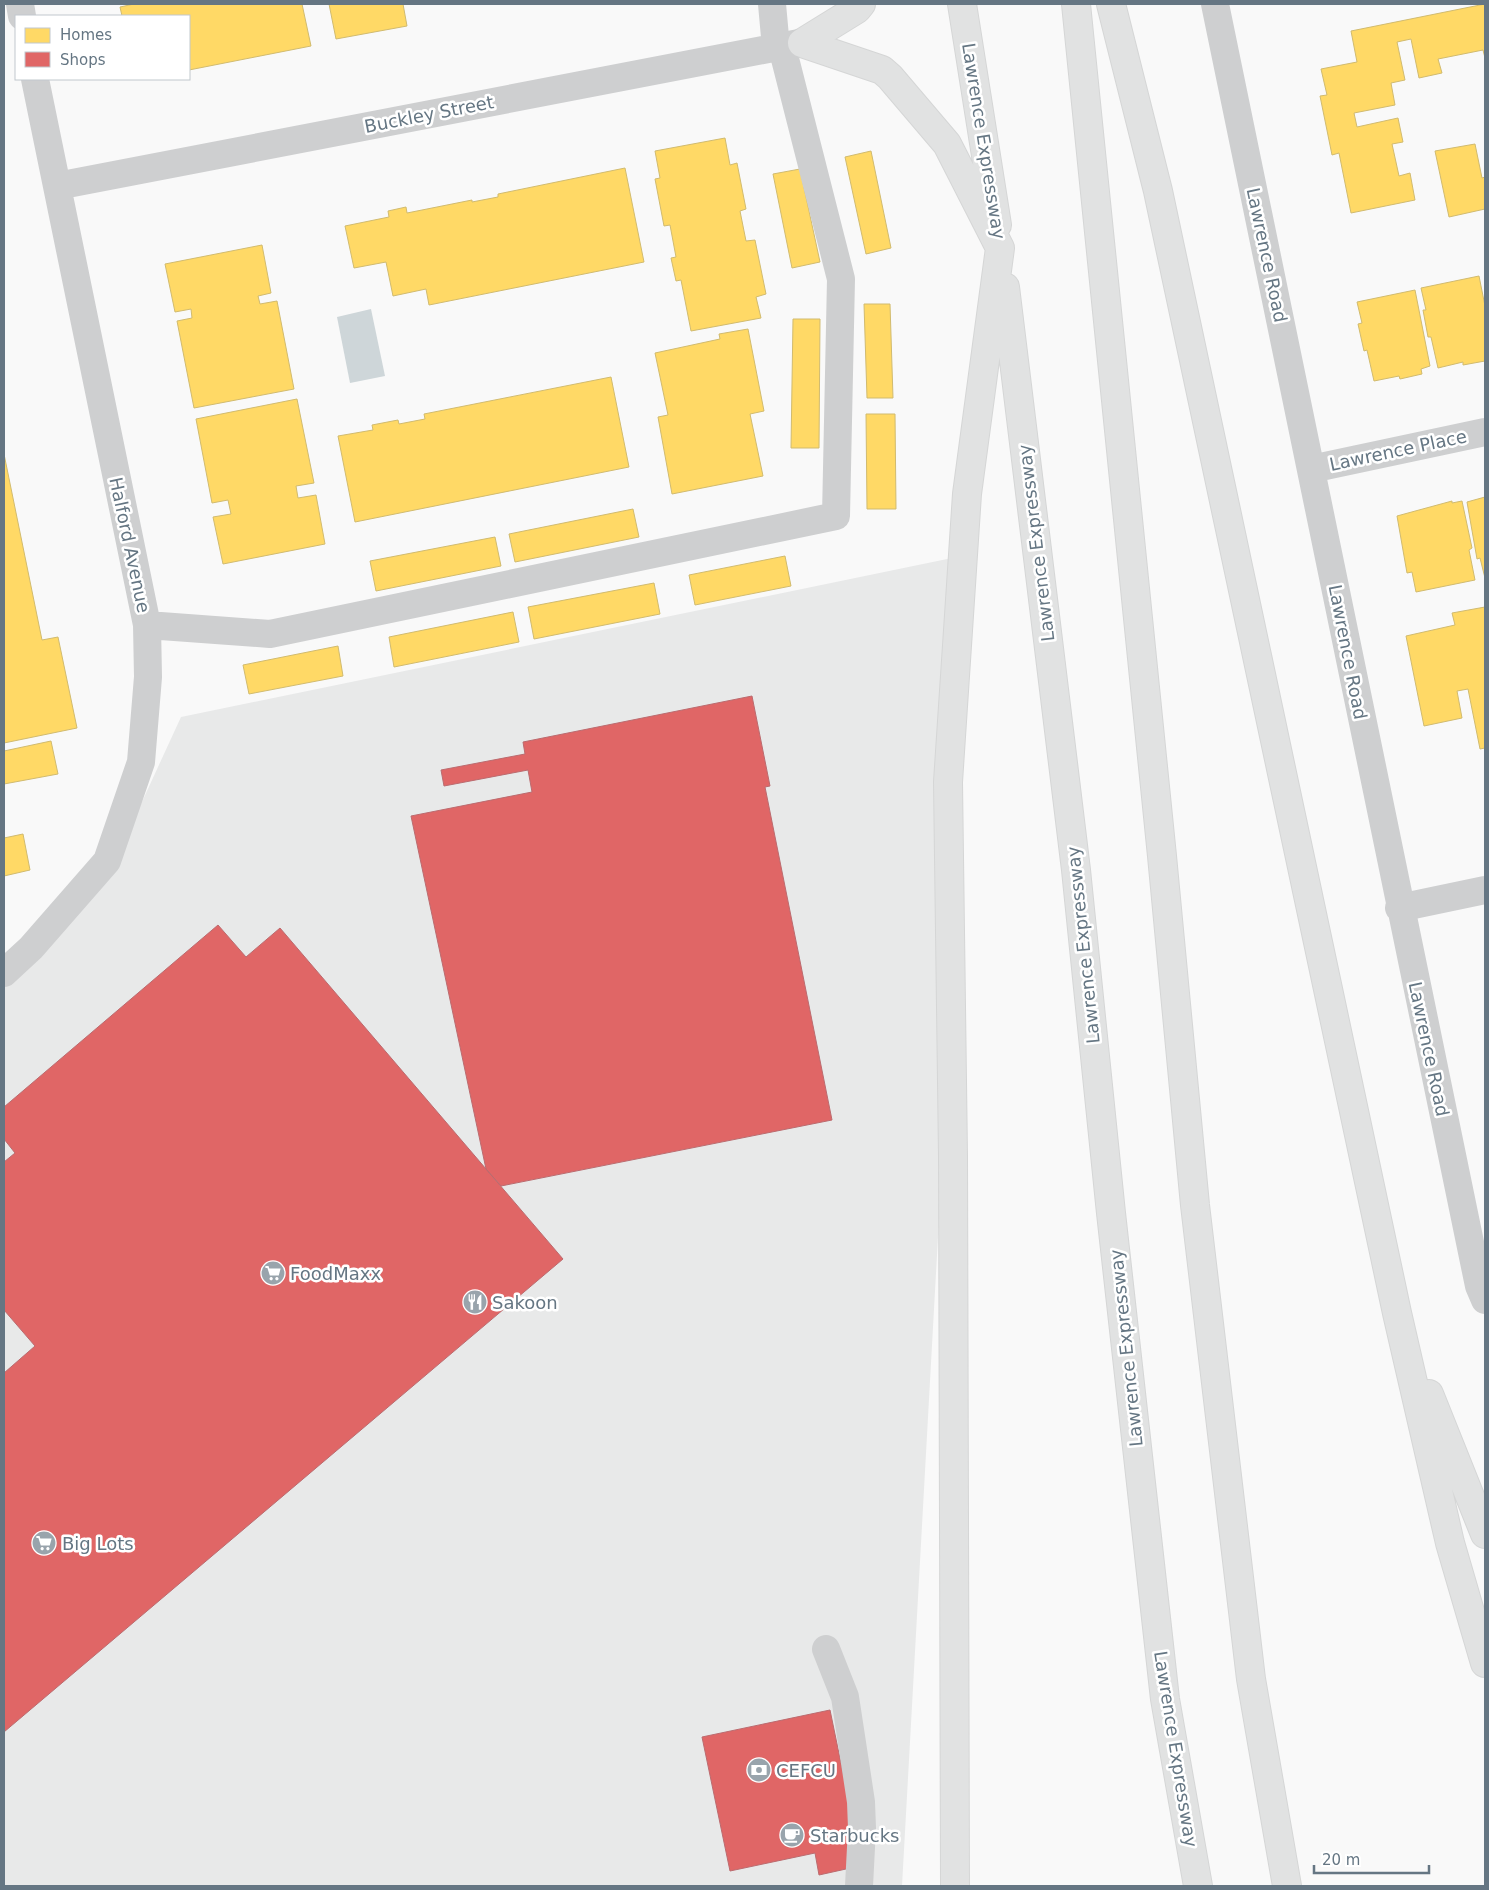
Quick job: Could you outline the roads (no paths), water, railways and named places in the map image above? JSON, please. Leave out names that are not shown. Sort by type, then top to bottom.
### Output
[{"type":"highway","points":[[786,46],[857,8],[861,4]]},
{"type":"highway","name":"Lawrence Expressway","points":[[962,4],[1000,248],[1076,870],[1111,1213],[1165,1699],[1198,1886]]},
{"type":"highway","points":[[1076,4],[1162,856],[1195,1206],[1251,1679],[1287,1886]]},
{"type":"highway","points":[[1111,4],[1160,201],[1396,1313],[1450,1543],[1485,1663]]},
{"type":"highway","points":[[786,46],[882,70],[890,77],[947,144],[1000,248],[967,494],[948,782],[953,1156],[955,1886]]},
{"type":"highway","points":[[1396,1313],[1485,1534]]},
{"type":"street","points":[[147,625],[270,634],[836,516],[841,279],[786,46],[772,4]]},
{"type":"street","name":"Lawrence Road","points":[[1215,4],[1312,469],[1399,908],[1479,1286],[1485,1300]]},
{"type":"street","name":"Buckley Street","points":[[57,186],[786,46]]},
{"type":"street","name":"Halford Avenue","points":[[4,973],[31,948],[107,861],[141,762],[148,677],[147,625],[35,80]]},
{"type":"street","name":"Lawrence Place","points":[[1312,469],[1485,432]]},
{"type":"street","points":[[1399,908],[1485,890]]},
{"type":"street","points":[[826,1649],[845,1697],[861,1802],[862,1828],[859,1886]]},
{"type":"place","name":"FoodMaxx","points":[[273,1273]]},
{"type":"place","name":"Sakoon","points":[[475,1302]]},
{"type":"place","name":"Big Lots","points":[[44,1543]]},
{"type":"place","name":"CEFCU","points":[[759,1770]]},
{"type":"place","name":"Starbucks","points":[[792,1835]]}]
